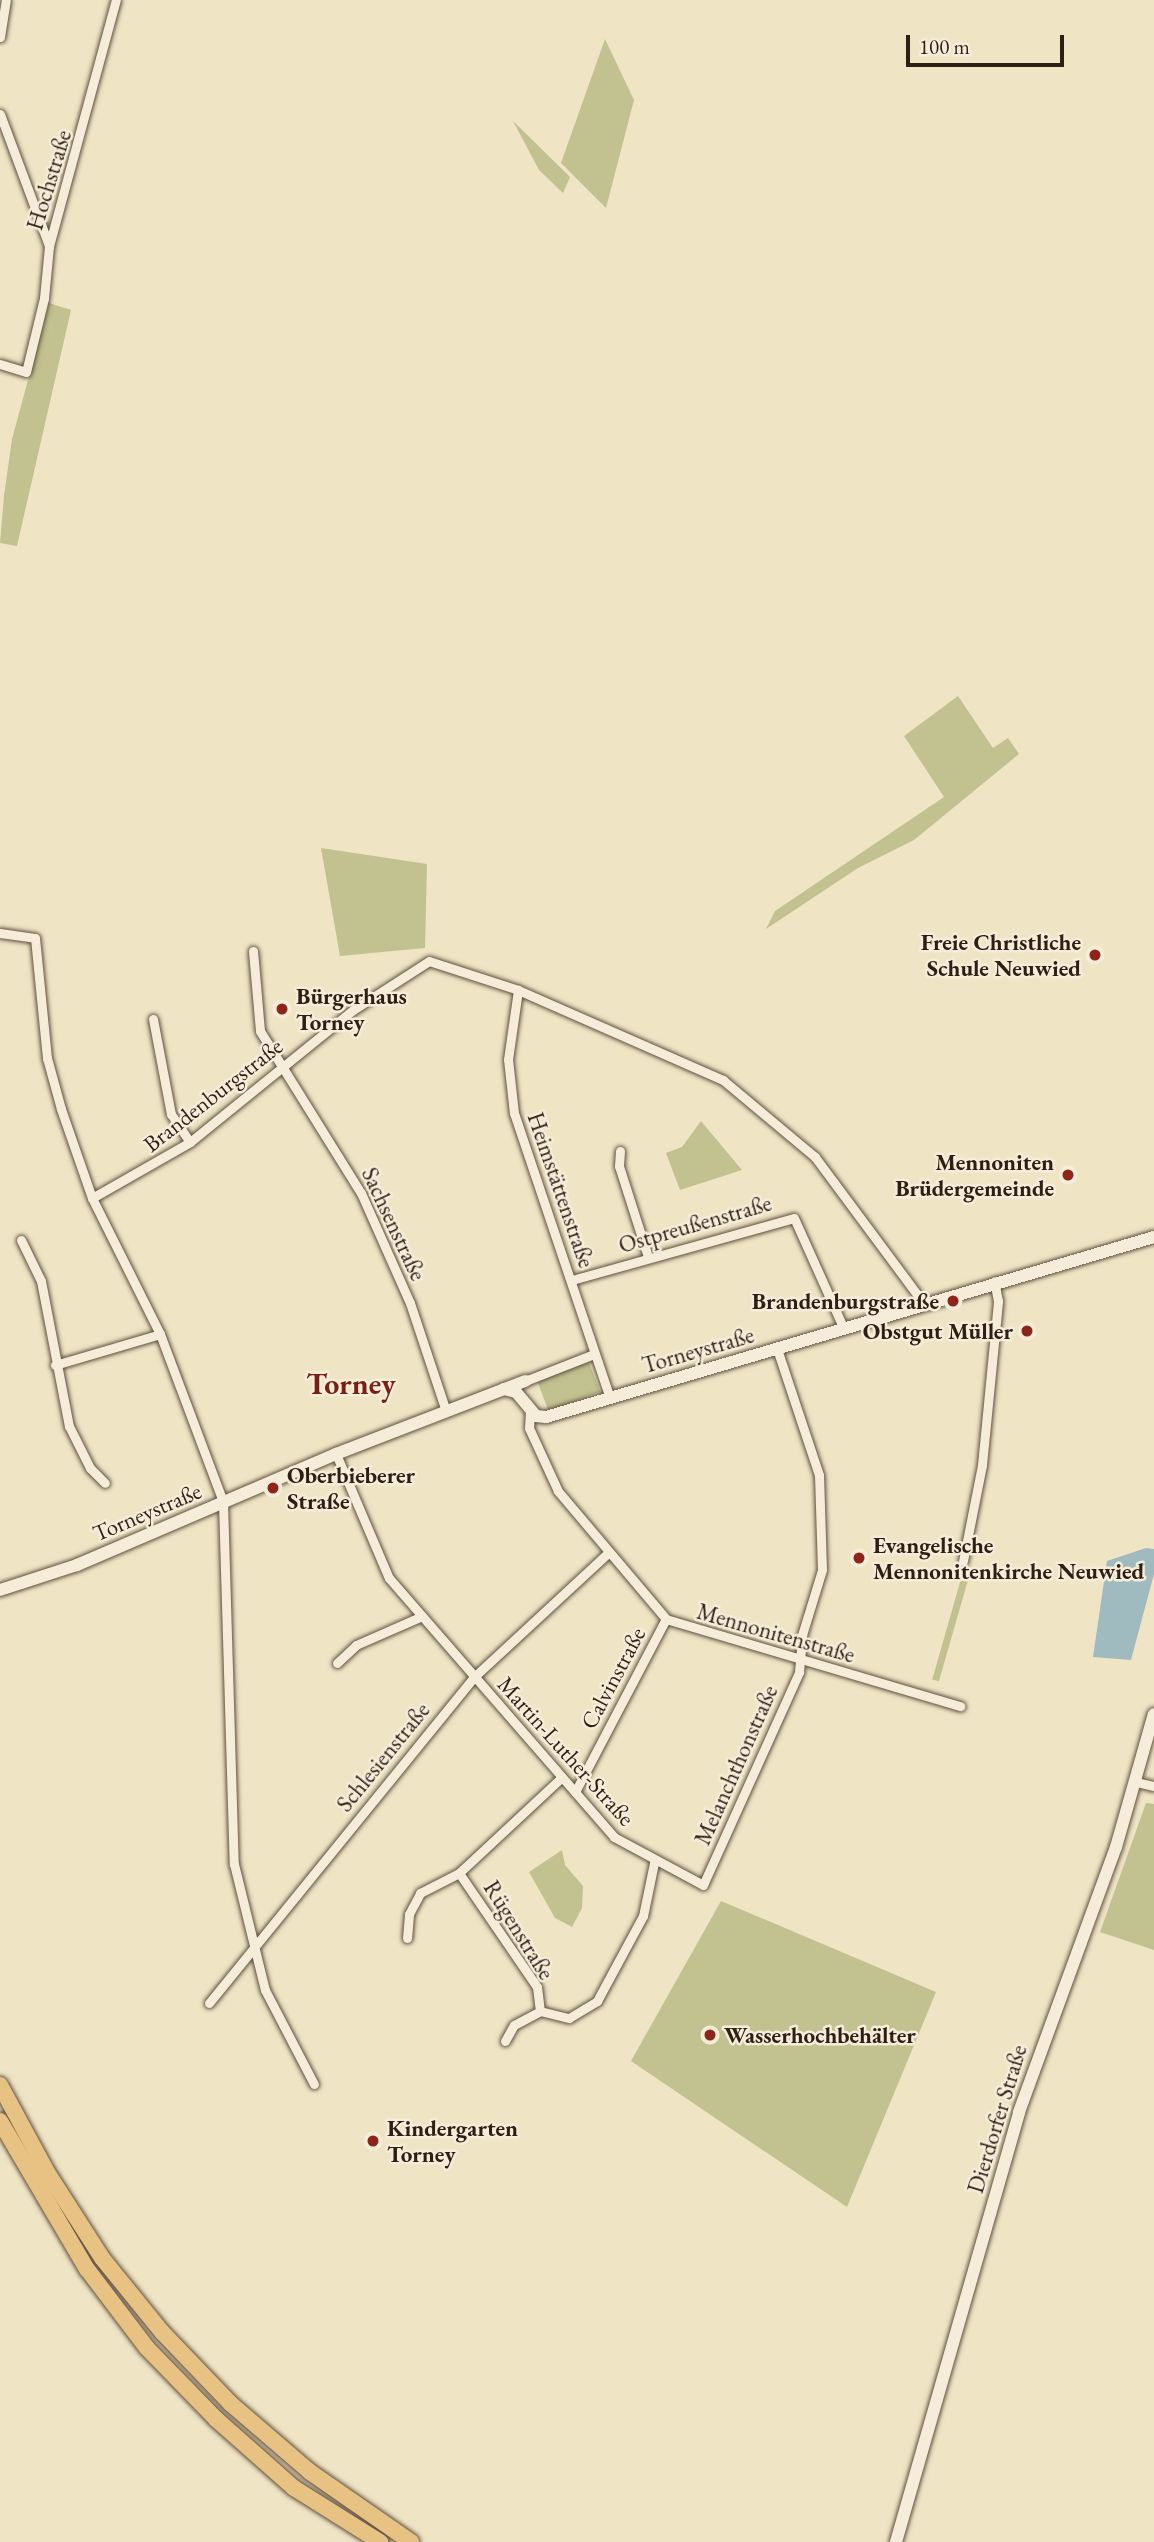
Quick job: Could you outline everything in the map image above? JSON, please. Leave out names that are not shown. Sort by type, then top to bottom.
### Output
[{"type":"highway","points":[[0,2085],[47,2172],[102,2258],[162,2332],[231,2404],[310,2472],[411,2542]]},
{"type":"highway","points":[[0,2121],[87,2269],[147,2348],[216,2419],[295,2488],[380,2542]]},
{"type":"street","points":[[0,37],[6,0]]},
{"type":"street","name":"Hochstraße","points":[[0,364],[26,372],[44,298],[49,246],[117,0]]},
{"type":"street","points":[[0,114],[49,246]]},
{"type":"street","points":[[0,933],[35,938],[47,1058],[92,1198],[160,1334],[223,1502],[230,1832],[251,1947],[265,1990],[314,2084]]},
{"type":"street","name":"Sachsenstraße","points":[[253,951],[260,1031],[361,1193],[410,1303],[446,1411]]},
{"type":"street","name":"Brandenburgstraße","points":[[92,1198],[190,1142],[282,1065],[421,964],[429,961],[518,990],[667,1053],[732,1088],[815,1157],[924,1304]]},
{"type":"street","name":"Heimstättenstraße","points":[[518,990],[508,1059],[514,1113],[610,1398]]},
{"type":"street","points":[[153,1019],[172,1114],[190,1142]]},
{"type":"street","points":[[620,1151],[619,1166],[648,1257]]},
{"type":"street","name":"Ostpreußenstraße","points":[[572,1280],[794,1218],[843,1327]]},
{"type":"street","name":"Torneystraße","points":[[530,1410],[546,1417],[777,1349],[993,1281],[1154,1237]]},
{"type":"street","points":[[21,1240],[41,1281],[55,1366],[69,1426],[90,1468],[105,1483]]},
{"type":"street","points":[[963,1561],[982,1465],[998,1301],[993,1281]]},
{"type":"street","points":[[55,1366],[160,1334]]},
{"type":"street","name":"Melanchthonstraße","points":[[703,1885],[800,1660],[825,1538],[819,1475],[777,1349]]},
{"type":"street","name":"Torneystraße","points":[[0,1590],[77,1565],[336,1454],[594,1354]]},
{"type":"street","points":[[504,1389],[516,1392],[530,1410]]},
{"type":"street","name":"Mennonitenstraße","points":[[530,1410],[529,1428],[558,1491],[666,1619],[960,1706]]},
{"type":"street","name":"Martin-Luther-Straße","points":[[336,1454],[376,1556],[422,1616],[614,1837],[654,1863],[703,1885]]},
{"type":"street","name":"Schlesienstraße","points":[[209,2003],[251,1947],[474,1677],[608,1553]]},
{"type":"street","points":[[337,1662],[356,1645],[422,1616]]},
{"type":"street","name":"Calvinstraße","points":[[575,1792],[666,1619]]},
{"type":"street","name":"Dierdorfer Straße","points":[[895,2542],[1019,2112],[1136,1782],[1154,1714]]},
{"type":"street","points":[[407,1938],[409,1914],[420,1894],[460,1873],[561,1778]]},
{"type":"street","points":[[1136,1782],[1154,1786]]},
{"type":"street","points":[[505,2041],[514,2025],[540,2011],[569,2018],[597,2001],[643,1916],[654,1863]]},
{"type":"street","name":"Rügenstraße","points":[[460,1873],[537,1987],[540,2011]]},
{"type":"green space","points":[[605,39],[634,100],[606,208],[561,163]]},
{"type":"green space","points":[[513,121],[570,177],[563,193],[539,170]]},
{"type":"green space","points":[[49,303],[71,310],[17,546],[0,543],[4,496],[12,439]]},
{"type":"green space","points":[[958,696],[993,748],[1008,738],[1019,754],[914,840],[858,868],[766,929],[775,911],[944,797],[904,736]]},
{"type":"green space","points":[[321,848],[427,864],[425,948],[340,956]]},
{"type":"green space","points":[[701,1121],[742,1170],[680,1190],[666,1153],[682,1147]]},
{"type":"green space","points":[[588,1360],[600,1392],[549,1411],[537,1380]]},
{"type":"green space","points":[[965,1565],[972,1567],[939,1681],[932,1679]]},
{"type":"green space","points":[[1146,1803],[1154,1804],[1154,1950],[1100,1932]]},
{"type":"green space","points":[[562,1850],[565,1865],[583,1886],[582,1908],[572,1927],[555,1918],[529,1872]]},
{"type":"green space","points":[[721,1901],[936,1992],[847,2207],[631,2061]]},
{"type":"water","points":[[1146,1548],[1154,1549],[1154,1574],[1131,1660],[1093,1657],[1107,1561]]},
{"type":"place","name":"Freie Christliche Schule Neuwied","points":[[1095,955]]},
{"type":"place","name":"Bürgerhaus Torney","points":[[282,1009]]},
{"type":"place","name":"Mennoniten Brüdergemeinde","points":[[1068,1175]]},
{"type":"place","name":"Brandenburgstraße","points":[[953,1301]]},
{"type":"place","name":"Obstgut Müller","points":[[1027,1331]]},
{"type":"place","name":"Oberbieberer Straße","points":[[273,1488]]},
{"type":"place","name":"Evangelische Mennonitenkirche Neuwied","points":[[859,1558]]},
{"type":"place","name":"Wasserhochbehälter","points":[[710,2035]]},
{"type":"place","name":"Kindergarten Torney","points":[[373,2141]]},
{"type":"district","name":"Torney","points":[[351,1384]]}]
